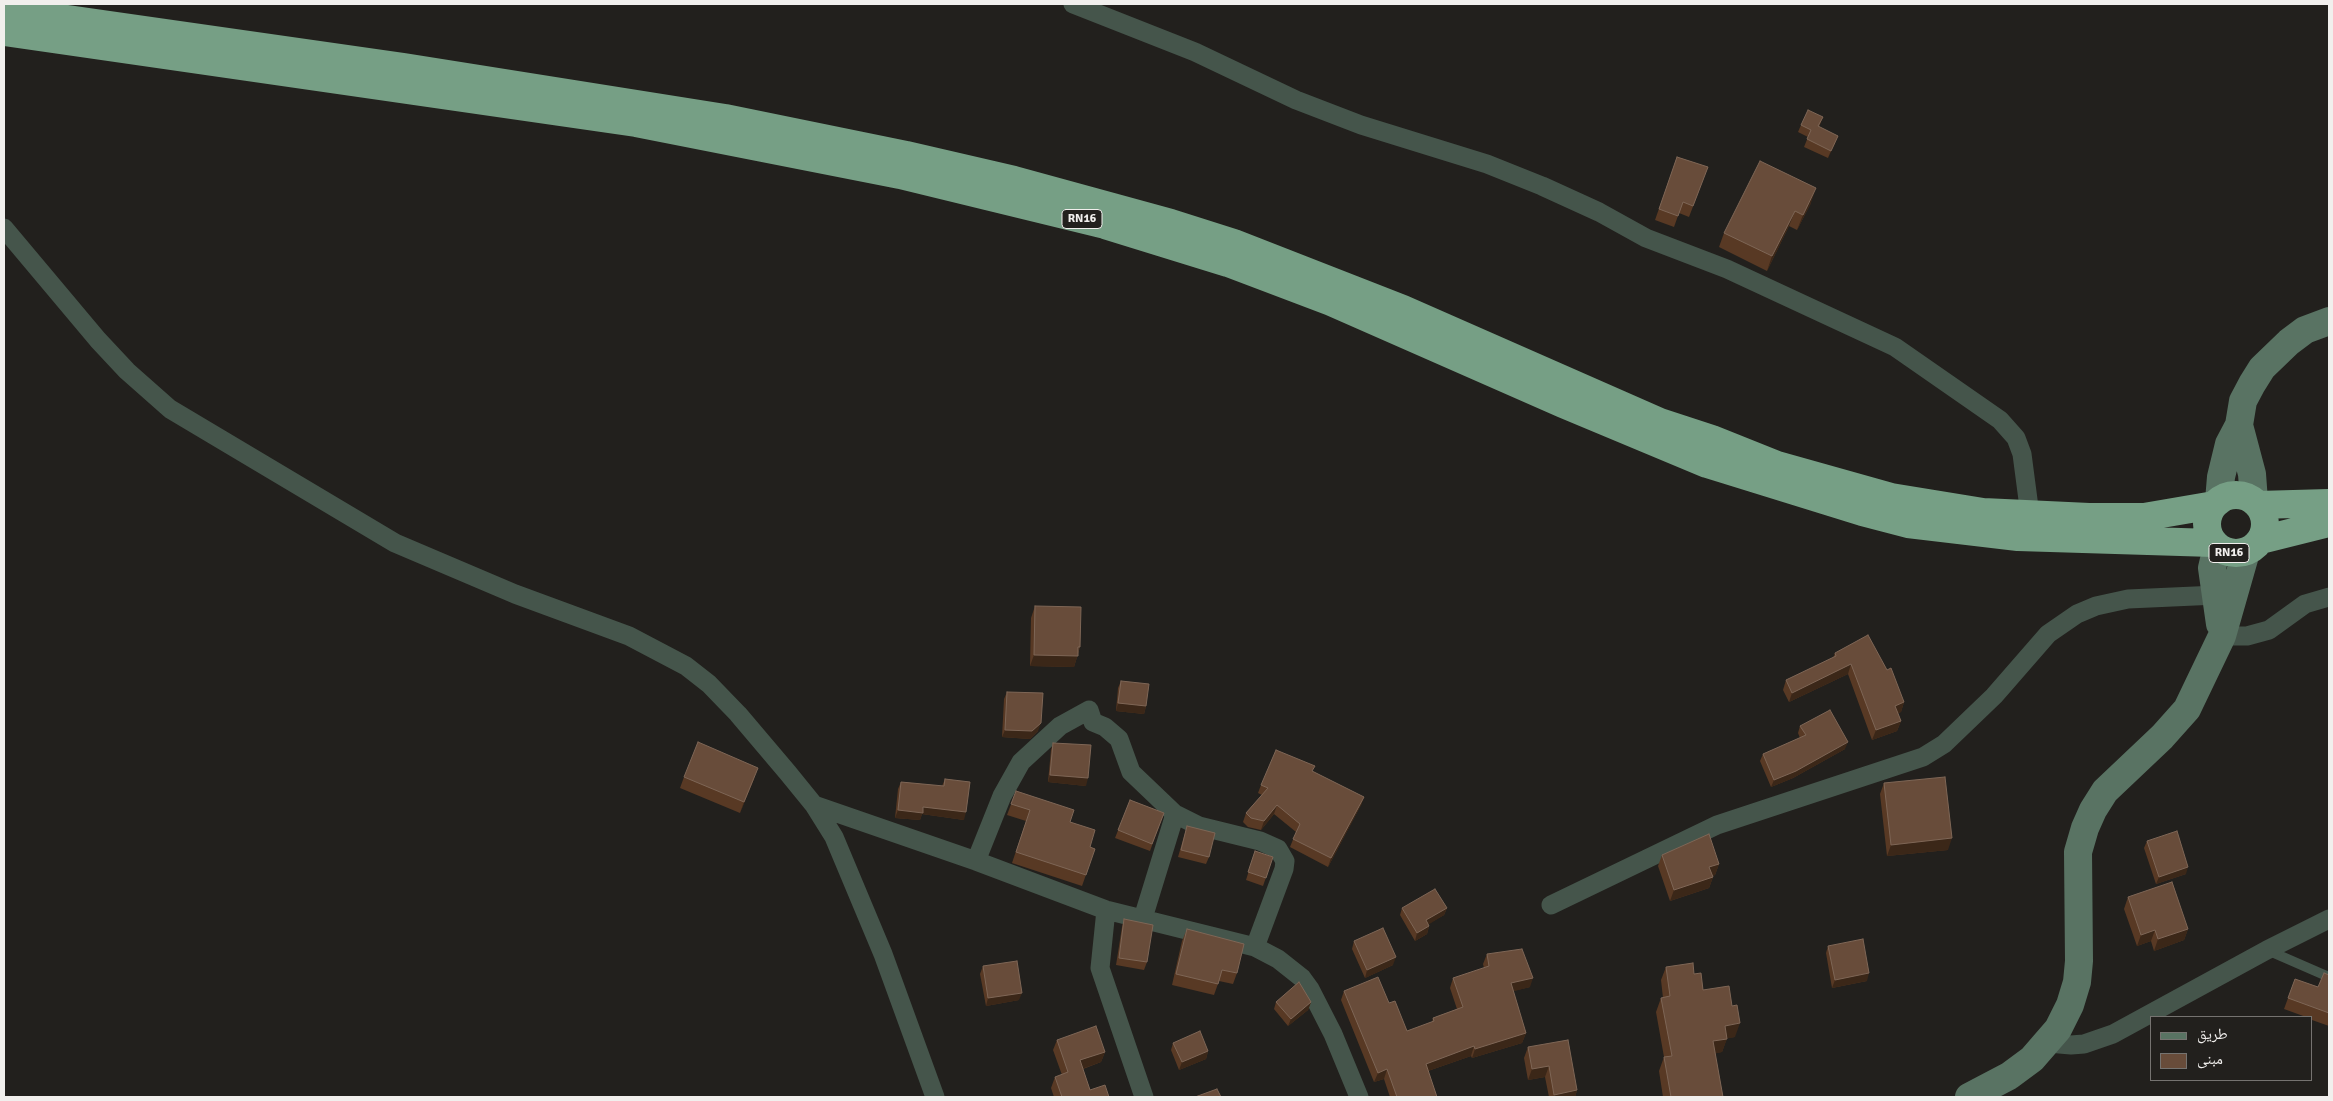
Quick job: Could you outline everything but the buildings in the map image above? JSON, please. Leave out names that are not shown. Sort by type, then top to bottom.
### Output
[{"type":"highway","name":"RN16","points":[[4,10],[404,67],[726,118],[906,155],[1014,180],[1163,221],[1234,243],[1403,309],[1660,422],[1712,439],[1777,465],[1891,497],[1983,512],[2030,516],[2144,517],[2216,503],[2237,495],[2256,503],[2329,503]]},
{"type":"highway","name":"RN16","points":[[4,32],[636,123],[900,175],[981,193],[1105,225],[1228,263],[1356,312],[1563,404],[1707,464],[1862,512],[1908,524],[2018,538],[2215,545],[2231,553],[2329,523]]},
{"type":"highway","name":"RN16","points":[[2215,545],[2207,527],[2208,515],[2216,503]]},
{"type":"highway","name":"RN16","points":[[2254,546],[2265,532],[2266,522],[2263,513],[2256,503]]},
{"type":"main road","points":[[2216,503],[2229,444],[2239,425],[2243,401],[2262,368],[2289,342],[2305,330],[2327,318]]},
{"type":"main road","points":[[2239,425],[2252,474],[2256,503]]},
{"type":"main road","points":[[2215,545],[2212,568],[2222,636]]},
{"type":"main road","points":[[1969,1097],[2009,1076],[2032,1059],[2048,1043],[2058,1029],[2070,1005],[2077,982],[2079,961],[2078,852],[2089,819],[2105,791],[2162,737],[2186,709],[2222,636],[2254,546]]},
{"type":"street","points":[[1073,4],[1195,52],[1296,100],[1361,125],[1487,164],[1542,186],[1599,212],[1646,238],[1727,269],[1895,347],[2000,420],[2016,438],[2022,454],[2030,516]]},
{"type":"street","points":[[4,228],[98,340],[127,371],[170,410],[395,543],[515,594],[630,636],[686,666],[709,684],[738,714],[814,805],[834,837],[865,910],[935,1097]]},
{"type":"street","points":[[1551,905],[1717,825],[1889,770],[1923,757],[1944,744],[1994,696],[2048,634],[2077,614],[2096,606],[2128,599],[2217,596]]},
{"type":"street","points":[[2222,636],[2247,636],[2270,630],[2305,604],[2329,597]]},
{"type":"street","points":[[976,860],[1002,796],[1021,762],[1060,726],[1089,710],[1093,722],[1105,727],[1119,739],[1131,772],[1175,814],[1199,826],[1260,842],[1278,849],[1285,861],[1284,869],[1255,947]]},
{"type":"street","points":[[814,805],[976,860],[1106,910],[1255,947],[1278,959],[1302,978],[1310,989],[1333,1034],[1359,1097]]},
{"type":"street","points":[[1143,918],[1175,814]]},
{"type":"street","points":[[1106,910],[1100,968],[1144,1097]]},
{"type":"street","points":[[2048,1043],[2084,1044],[2113,1034],[2267,950],[2329,919]]},
{"type":"lane","points":[[2267,950],[2329,977]]}]
